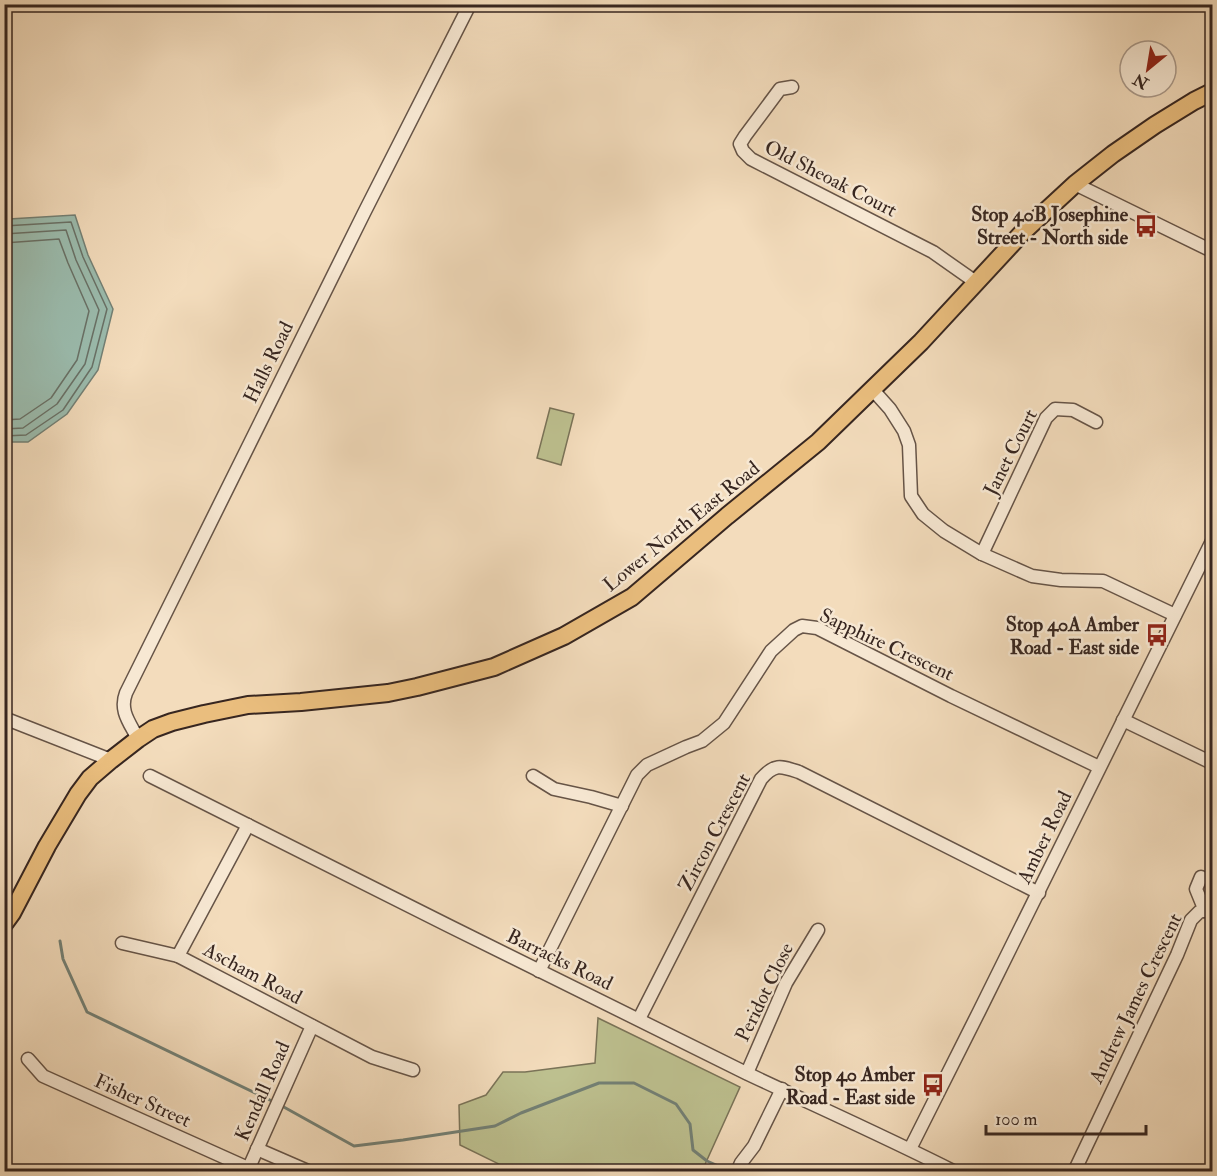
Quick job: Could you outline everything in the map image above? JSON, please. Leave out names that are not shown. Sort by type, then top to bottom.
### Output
[{"type":"main road","name":"Lower North East Road","points":[[4,924],[47,846],[90,778],[153,729],[172,722],[248,705],[388,693],[496,666],[564,636],[632,597],[818,442],[921,342],[1022,233],[1075,184],[1147,131],[1212,92]]},
{"type":"street","name":"Halls Road","points":[[138,739],[123,709],[126,693],[470,4]]},
{"type":"street","name":"Old Sheoak Court","points":[[792,87],[780,89],[740,144],[743,152],[751,159],[933,252],[977,283]]},
{"type":"street","points":[[1075,184],[1212,251]]},
{"type":"street","points":[[873,390],[890,409],[904,431],[909,446],[911,496],[923,514],[944,531],[982,554],[1032,576],[1061,580],[1103,581],[1175,615]]},
{"type":"street","name":"Janet Court","points":[[982,554],[1046,418],[1055,409],[1073,410],[1096,422]]},
{"type":"street","name":"Amber Road","points":[[910,1149],[1212,545]]},
{"type":"street","name":"Sapphire Crescent","points":[[539,971],[637,775],[647,765],[702,741],[724,723],[771,651],[794,630],[802,626],[817,628],[951,696],[1100,767]]},
{"type":"street","points":[[4,718],[111,760]]},
{"type":"street","points":[[1123,720],[1212,763]]},
{"type":"street","name":"Zircon Crescent","points":[[639,1019],[761,779],[770,770],[782,766],[799,772],[1039,893]]},
{"type":"street","name":"Barracks Road","points":[[150,776],[539,971],[955,1172]]},
{"type":"street","points":[[533,776],[554,789],[622,806]]},
{"type":"street","name":"Ascham Road","points":[[248,825],[178,956],[372,1057],[413,1070]]},
{"type":"street","name":"Andrew James Crescent","points":[[1074,1172],[1177,955],[1191,920],[1199,912],[1209,911],[1196,889],[1201,877]]},
{"type":"street","name":"Peridot Close","points":[[747,1073],[786,983],[818,930]]},
{"type":"street","points":[[122,943],[178,956]]},
{"type":"street","name":"Kendall Road","points":[[247,1170],[312,1026]]},
{"type":"street","name":"Fisher Street","points":[[28,1059],[43,1076],[247,1170]]},
{"type":"street","points":[[737,1172],[741,1162],[754,1146],[782,1089]]},
{"type":"street","points":[[257,1149],[310,1172]]},
{"type":"green space","points":[[550,408],[574,414],[561,465],[537,458]]},
{"type":"green space","points":[[598,1018],[740,1087],[702,1171],[513,1171],[460,1145],[459,1105],[486,1095],[503,1072],[525,1072],[595,1063]]},
{"type":"water","points":[[75,215],[88,255],[113,309],[98,370],[67,414],[28,442],[5,442],[5,221]]},
{"type":"waterway","points":[[60,941],[63,959],[87,1012],[276,1103]]},
{"type":"waterway","points":[[282,1106],[354,1146],[495,1126],[521,1113],[599,1083],[634,1083],[676,1104],[690,1124],[693,1150],[707,1161],[732,1172]]},
{"type":"place","name":"Stop 40B Josephine Street - North side","points":[[1146,226]]},
{"type":"place","name":"Stop 40A Amber Road - East side","points":[[1157,635]]},
{"type":"place","name":"Stop 40 Amber Road - East side","points":[[933,1085]]}]
